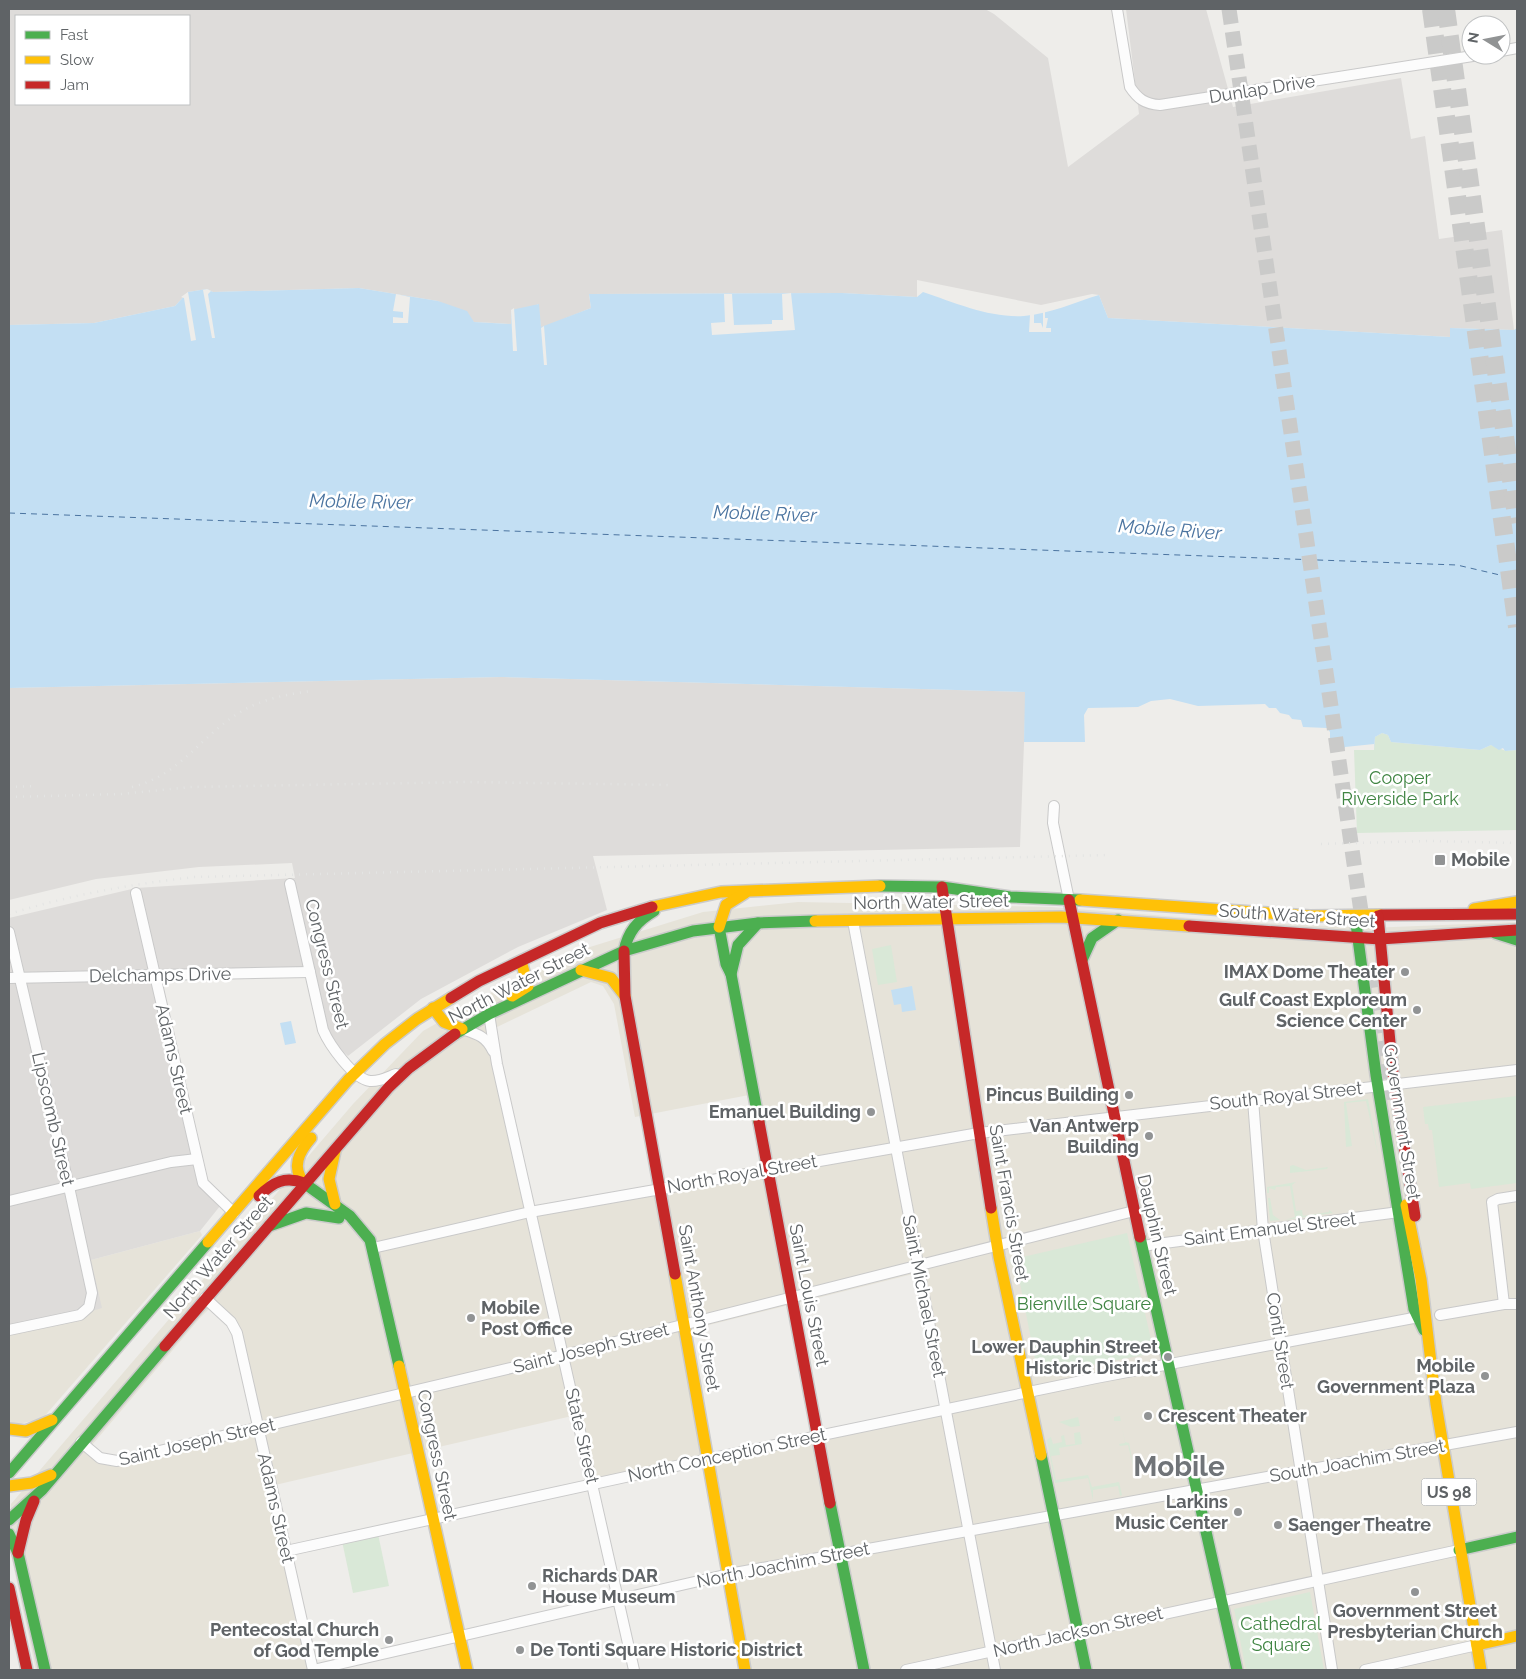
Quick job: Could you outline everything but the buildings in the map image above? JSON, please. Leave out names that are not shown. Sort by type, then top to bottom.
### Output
[{"type":"main road","name":"North Water Street","points":[[9,1473],[356,1072],[385,1044],[433,1008],[479,981],[600,923],[688,898],[752,890],[855,886],[942,887],[1010,897],[1069,900]]},
{"type":"main road","name":"Saint Francis Street","points":[[942,887],[945,918],[998,1246],[1086,1670]]},
{"type":"main road","points":[[719,927],[722,908],[728,901],[752,890]]},
{"type":"main road","name":"Saint Louis Street","points":[[688,898],[712,907],[719,927],[726,964],[731,974],[839,1554],[864,1670]]},
{"type":"main road","name":"South Water Street","points":[[1069,900],[1310,916],[1517,914]]},
{"type":"main road","name":"Dauphin Street","points":[[1069,900],[1134,1211],[1237,1670]]},
{"type":"main road","points":[[624,951],[627,934],[636,923],[672,901]]},
{"type":"main road","name":"South Water Street","points":[[1451,915],[1517,902]]},
{"type":"main road","name":"Government Street","points":[[1355,916],[1378,1086],[1402,1209],[1427,1316]]},
{"type":"main road","name":"Government Street","points":[[1378,916],[1395,1084],[1427,1316],[1426,1333],[1442,1446],[1481,1670]]},
{"type":"main road","name":"North Water Street","points":[[9,1520],[42,1490],[54,1472],[336,1147],[409,1068],[462,1029],[489,1014],[624,951],[658,939],[719,927],[758,923],[945,918],[1073,918]]},
{"type":"main road","name":"South Water Street","points":[[1073,918],[1380,939],[1492,932],[1517,940]]},
{"type":"main road","points":[[1082,960],[1092,938],[1118,920]]},
{"type":"main road","points":[[731,974],[736,946],[744,935],[758,923]]},
{"type":"main road","points":[[1492,932],[1517,930]]},
{"type":"main road","name":"Saint Anthony Street","points":[[624,951],[625,996],[745,1670]]},
{"type":"main road","points":[[489,1014],[500,1002],[527,988],[528,980],[521,961]]},
{"type":"main road","points":[[581,970],[612,978],[625,996]]},
{"type":"main road","points":[[433,1008],[444,1022],[462,1029]]},
{"type":"main road","points":[[344,1085],[330,1115],[299,1153],[297,1172],[312,1195],[373,1248]]},
{"type":"main road","name":"Government Street","points":[[1388,1100],[1402,1209]]},
{"type":"main road","points":[[335,1204],[330,1179],[336,1147]]},
{"type":"main road","points":[[187,1266],[215,1247],[273,1183],[289,1178],[304,1183]]},
{"type":"main road","name":"Congress Street","points":[[304,1183],[314,1187],[368,1234],[373,1248],[467,1670]]},
{"type":"main road","points":[[266,1227],[306,1213],[339,1218]]},
{"type":"main road","points":[[9,1429],[26,1431],[57,1418]]},
{"type":"main road","points":[[9,1486],[32,1483],[54,1472]]},
{"type":"main road","points":[[18,1553],[26,1520],[42,1490]]},
{"type":"main road","points":[[9,1534],[18,1553],[45,1670]]},
{"type":"main road","points":[[1459,1550],[1517,1537]]},
{"type":"main road","points":[[9,1588],[11,1607],[27,1670]]},
{"type":"main road","points":[[1478,1645],[1517,1636]]},
{"type":"street","name":"Dunlap Drive","points":[[1117,9],[1130,87],[1135,95],[1149,104],[1169,103],[1461,58]]},
{"type":"street","name":"Dauphin Street","points":[[1054,806],[1053,823],[1069,900]]},
{"type":"street","name":"Congress Street","points":[[290,884],[322,1030],[335,1052],[356,1072]]},
{"type":"street","name":"Adams Street","points":[[136,893],[202,1183],[234,1213]]},
{"type":"street","name":"Saint Michael Street","points":[[852,921],[995,1670]]},
{"type":"street","name":"Lipscomb Street","points":[[9,932],[92,1293],[89,1307],[80,1315],[9,1330]]},
{"type":"street","name":"Delchamps Drive","points":[[9,978],[310,972]]},
{"type":"street","name":"State Street","points":[[489,1014],[496,1056],[530,1212],[634,1670]]},
{"type":"street","name":"State Street","points":[[462,1029],[486,1039],[496,1056]]},
{"type":"street","points":[[356,1072],[363,1079],[376,1081],[409,1068]]},
{"type":"street","name":"South Royal Street","points":[[1114,1117],[1517,1070]]},
{"type":"street","name":"Conti Street","points":[[1253,1100],[1262,1230],[1332,1670]]},
{"type":"street","name":"North Royal Street","points":[[373,1248],[530,1212],[896,1147],[979,1133],[1114,1117]]},
{"type":"street","points":[[9,1202],[171,1162],[196,1158]]},
{"type":"street","points":[[1504,1304],[1492,1202],[1498,1198],[1517,1196]]},
{"type":"street","name":"Saint Emanuel Street","points":[[1142,1246],[1402,1209]]},
{"type":"street","name":"Saint Joseph Street","points":[[81,1442],[100,1458],[111,1462],[406,1393],[919,1267],[1134,1211]]},
{"type":"street","name":"Adams Street","points":[[205,1298],[231,1322],[237,1333],[313,1670]]},
{"type":"street","name":"North Conception Street","points":[[286,1551],[708,1459],[1169,1364],[1427,1316],[1504,1304],[1517,1304]]},
{"type":"street","name":"South Joachim Street","points":[[1198,1490],[1517,1432]]},
{"type":"street","name":"North Joachim Street","points":[[313,1670],[729,1574],[1198,1490]]},
{"type":"street","name":"North Jackson Street","points":[[906,1670],[1318,1579],[1459,1550]]},
{"type":"street","points":[[1365,1670],[1478,1645]]},
{"type":"shaded area","points":[[9,9],[985,9],[994,14],[1048,58],[1068,167],[1139,114],[1126,9],[1206,9],[1233,107],[1401,78],[1411,139],[1425,136],[1439,239],[1502,230],[1514,330],[1450,328],[1451,337],[1108,318],[1099,295],[1092,294],[1041,305],[917,280],[917,297],[842,293],[589,294],[591,308],[541,328],[538,304],[511,324],[474,322],[438,301],[359,288],[213,292],[207,289],[188,292],[175,306],[94,323],[9,325]]},
{"type":"shaded area","points":[[502,677],[1026,692],[1020,847],[593,856],[607,910],[518,947],[421,999],[348,1056],[331,1041],[316,976],[161,979],[206,1182],[224,1201],[200,1231],[91,1260],[102,1308],[9,1335],[9,918],[136,888],[295,878],[292,863],[199,867],[96,879],[9,900],[9,688]]},
{"type":"shaded area","points":[[798,902],[1051,907],[1242,922],[1369,928],[1517,922],[1517,1670],[1402,1670],[1401,1666],[1382,1670],[741,1670],[703,1456],[587,1481],[572,1416],[275,1485],[238,1330],[217,1301],[200,1318],[92,1445],[97,1453],[121,1457],[253,1425],[313,1670],[36,1670],[11,1555],[11,1504],[353,1104],[423,1031],[512,981],[590,947],[703,912]],"holes":[[[591,982],[603,986],[614,1004],[635,1117],[749,1095],[762,1165],[533,1207],[495,1028]],[[917,1273],[941,1408],[711,1455],[689,1330]]]},
{"type":"shaded area","points":[[200,1231],[202,1235],[42,1419],[9,1426],[9,1335],[91,1260]]},
{"type":"green space","name":"Cooper Riverside Park","points":[[1382,733],[1388,735],[1391,742],[1480,750],[1491,745],[1506,751],[1517,750],[1517,830],[1357,833],[1354,750],[1374,750],[1375,737]]},
{"type":"green space","points":[[891,945],[897,982],[878,985],[872,949]]},
{"type":"green space","points":[[1517,1096],[1517,1183],[1471,1189],[1470,1183],[1439,1187],[1432,1130],[1429,1130],[1428,1124],[1425,1124],[1423,1107]]},
{"type":"green space","points":[[1368,1099],[1378,1155],[1366,1101],[1346,1103],[1352,1146],[1346,1147],[1344,1102]]},
{"type":"green space","points":[[1293,1165],[1306,1170],[1328,1167],[1327,1169],[1290,1173],[1290,1166]]},
{"type":"green space","points":[[1296,1182],[1292,1185],[1296,1211],[1302,1210],[1303,1216],[1329,1212],[1329,1210],[1333,1213],[1285,1220],[1295,1217],[1290,1186],[1276,1187],[1275,1190],[1269,1188],[1269,1193],[1267,1193],[1267,1187]]},
{"type":"green space","points":[[1268,1198],[1270,1198],[1273,1215],[1280,1220],[1270,1221]]},
{"type":"green space","name":"Bienville Square","points":[[1127,1233],[1154,1353],[1038,1375],[1019,1278],[1009,1260]]},
{"type":"green space","points":[[1120,1416],[1121,1421],[1114,1421],[1114,1417]]},
{"type":"green space","points":[[1078,1417],[1080,1426],[1071,1427],[1059,1422]]},
{"type":"green space","points":[[1122,1425],[1125,1442],[1129,1443],[1135,1474],[1128,1445],[1120,1446],[1119,1444],[1125,1443]]},
{"type":"green space","points":[[1080,1432],[1082,1444],[1059,1448],[1060,1455],[1051,1456],[1056,1480],[1088,1475],[1092,1487],[1119,1482],[1122,1495],[1120,1496],[1118,1486],[1093,1490],[1093,1500],[1088,1478],[1055,1483],[1047,1440],[1051,1437],[1053,1444],[1062,1442],[1061,1436],[1064,1435],[1066,1445],[1075,1444],[1074,1433]]},
{"type":"green space","points":[[378,1534],[389,1586],[353,1593],[342,1541]]},
{"type":"green space","name":"Cathedral Square","points":[[1310,1592],[1324,1670],[1246,1670],[1234,1609]]},
{"type":"water","name":"Mobile River","points":[[359,288],[438,301],[467,311],[474,322],[511,324],[511,310],[539,304],[541,327],[591,308],[589,294],[842,293],[917,297],[923,292],[973,309],[1011,316],[1043,313],[1099,295],[1108,318],[1450,337],[1450,328],[1514,330],[1517,328],[1517,750],[1505,751],[1503,748],[1499,750],[1491,745],[1480,750],[1391,742],[1388,735],[1382,733],[1375,737],[1374,750],[1330,750],[1330,732],[1327,728],[1303,727],[1301,720],[1292,719],[1289,715],[1280,713],[1276,708],[1269,708],[1265,704],[1198,706],[1170,699],[1151,701],[1138,707],[1088,708],[1084,715],[1085,742],[1024,742],[1025,692],[502,677],[9,688],[9,325],[94,323],[175,306],[188,292],[207,289],[213,292]]},
{"type":"water","points":[[912,986],[916,1010],[902,1012],[901,1004],[894,1005],[891,990]]},
{"type":"water","points":[[291,1021],[296,1043],[285,1045],[280,1023]]},
{"type":"water","points":[[1082,1299],[1088,1305],[1082,1311],[1076,1305]]},
{"type":"pier","points":[[203,290],[211,291],[208,294],[215,338],[212,338]]},
{"type":"pier","points":[[188,292],[196,340],[191,341],[184,298],[181,297]]},
{"type":"pier","points":[[791,293],[795,330],[712,335],[711,323],[725,322],[724,294],[732,294],[734,325],[772,324],[772,320],[783,320],[782,294]]},
{"type":"pier","points":[[396,294],[410,297],[408,323],[393,323],[393,317],[403,318],[403,312],[393,311]]},
{"type":"pier","points":[[514,308],[517,351],[513,351],[511,310]]},
{"type":"pier","points":[[1043,312],[1045,312],[1045,318],[1048,318],[1046,328],[1051,328],[1051,332],[1029,332],[1030,315],[1034,314],[1034,323],[1041,323],[1043,328]]},
{"type":"pier","points":[[544,326],[547,365],[544,365],[541,328]]},
{"type":"pier","points":[[1374,744],[1374,750],[1344,750],[1345,747]]},
{"type":"ferry route","points":[[9,513],[1457,565],[1517,579]]},
{"type":"tunnel","points":[[1229,9],[1363,925]]},
{"type":"tunnel","points":[[1431,9],[1517,627]]},
{"type":"tunnel","points":[[1446,9],[1517,523]]},
{"type":"tunnel","points":[[1370,973],[1388,1100]]},
{"type":"railway","points":[[132,787],[148,782],[175,766],[221,726],[243,710],[272,699],[313,691]]},
{"type":"railway","points":[[9,797],[121,794],[191,787],[468,782],[671,785]]},
{"type":"railway","points":[[9,787],[36,786]]},
{"type":"railway","points":[[1321,844],[1429,841],[1517,843]]},
{"type":"railway","points":[[9,914],[101,891],[195,877],[1109,855]]},
{"type":"traffic: fast","points":[[880,886],[942,887],[1010,897],[1080,900]]},
{"type":"traffic: fast","points":[[624,951],[628,938],[634,928],[654,911]]},
{"type":"traffic: fast","points":[[1355,916],[1376,1075],[1414,1309],[1424,1330]]},
{"type":"traffic: fast","points":[[1082,960],[1092,938],[1118,920]]},
{"type":"traffic: fast","points":[[455,1034],[489,1014],[624,951],[693,931],[758,923],[815,921]]},
{"type":"traffic: fast","points":[[731,974],[738,945],[758,923]]},
{"type":"traffic: fast","points":[[719,927],[726,964],[731,974],[759,1122]]},
{"type":"traffic: fast","points":[[1495,933],[1517,940]]},
{"type":"traffic: fast","points":[[304,1183],[350,1216],[370,1240],[399,1366]]},
{"type":"traffic: fast","points":[[269,1226],[306,1213],[339,1218]]},
{"type":"traffic: fast","points":[[1140,1237],[1237,1670]]},
{"type":"traffic: fast","points":[[9,1473],[208,1242]]},
{"type":"traffic: fast","points":[[9,1520],[42,1490],[165,1346]]},
{"type":"traffic: fast","points":[[1041,1455],[1086,1670]]},
{"type":"traffic: fast","points":[[830,1503],[864,1670]]},
{"type":"traffic: fast","points":[[9,1534],[18,1553],[45,1670]]},
{"type":"traffic: fast","points":[[1459,1550],[1517,1537]]},
{"type":"traffic: fast","points":[[9,1603],[13,1610]]},
{"type":"traffic: slow","points":[[652,907],[721,892],[880,886]]},
{"type":"traffic: slow","points":[[719,927],[726,905],[745,893]]},
{"type":"traffic: slow","points":[[1080,900],[1310,916],[1381,915]]},
{"type":"traffic: slow","points":[[1474,909],[1517,902]]},
{"type":"traffic: slow","points":[[815,921],[1061,917],[1189,926]]},
{"type":"traffic: slow","points":[[512,996],[528,986],[521,961]]},
{"type":"traffic: slow","points":[[581,970],[611,978],[625,996]]},
{"type":"traffic: slow","points":[[208,1242],[348,1080],[385,1044],[417,1019],[451,998]]},
{"type":"traffic: slow","points":[[433,1008],[444,1022],[462,1029]]},
{"type":"traffic: slow","points":[[304,1183],[300,1177],[297,1165],[300,1154],[311,1138]]},
{"type":"traffic: slow","points":[[335,1151],[329,1179],[335,1204]]},
{"type":"traffic: slow","points":[[1406,1205],[1421,1279],[1436,1404],[1481,1670]]},
{"type":"traffic: slow","points":[[991,1208],[999,1257],[1041,1455]]},
{"type":"traffic: slow","points":[[675,1274],[745,1670]]},
{"type":"traffic: slow","points":[[399,1366],[467,1670]]},
{"type":"traffic: slow","points":[[9,1429],[26,1431],[52,1420]]},
{"type":"traffic: slow","points":[[9,1486],[32,1483],[51,1475]]},
{"type":"traffic: slow","points":[[1477,1645],[1517,1636]]},
{"type":"traffic: jam","points":[[942,887],[991,1208]]},
{"type":"traffic: jam","points":[[1069,900],[1140,1237]]},
{"type":"traffic: jam","points":[[451,998],[479,981],[600,923],[652,907]]},
{"type":"traffic: jam","points":[[1381,915],[1517,914]]},
{"type":"traffic: jam","points":[[1378,916],[1393,1074],[1415,1216]]},
{"type":"traffic: jam","points":[[1189,926],[1380,939],[1517,930]]},
{"type":"traffic: jam","points":[[624,951],[625,996],[675,1274]]},
{"type":"traffic: jam","points":[[165,1346],[389,1087],[409,1068],[455,1034]]},
{"type":"traffic: jam","points":[[759,1122],[830,1503]]},
{"type":"traffic: jam","points":[[259,1196],[269,1187],[285,1180],[304,1183]]},
{"type":"traffic: jam","points":[[18,1553],[26,1520],[34,1501]]},
{"type":"traffic: jam","points":[[9,1588],[27,1670]]},
{"type":"place","name":"Mobile","points":[[1440,860]]},
{"type":"place","name":"IMAX Dome Theater","points":[[1405,972]]},
{"type":"place","name":"Gulf Coast Exploreum Science Center","points":[[1417,1010]]},
{"type":"place","name":"Pincus Building","points":[[1129,1095]]},
{"type":"place","name":"Emanuel Building","points":[[871,1112]]},
{"type":"place","name":"Van Antwerp Building","points":[[1149,1136]]},
{"type":"place","name":"Mobile Post Office","points":[[471,1318]]},
{"type":"place","name":"Lower Dauphin Street Historic District","points":[[1168,1357]]},
{"type":"place","name":"Mobile Government Plaza","points":[[1485,1376]]},
{"type":"place","name":"Crescent Theater","points":[[1148,1416]]},
{"type":"place","name":"Larkins Music Center","points":[[1238,1512]]},
{"type":"place","name":"Saenger Theatre","points":[[1278,1525]]},
{"type":"place","name":"Richards DAR House Museum","points":[[532,1586]]},
{"type":"place","name":"Government Street Presbyterian Church","points":[[1415,1592]]},
{"type":"place","name":"Pentecostal Church of God Temple","points":[[389,1640]]},
{"type":"place","name":"De Tonti Square Historic District","points":[[520,1650]]},
{"type":"district","name":"Mobile","points":[[1179,1466]]}]
